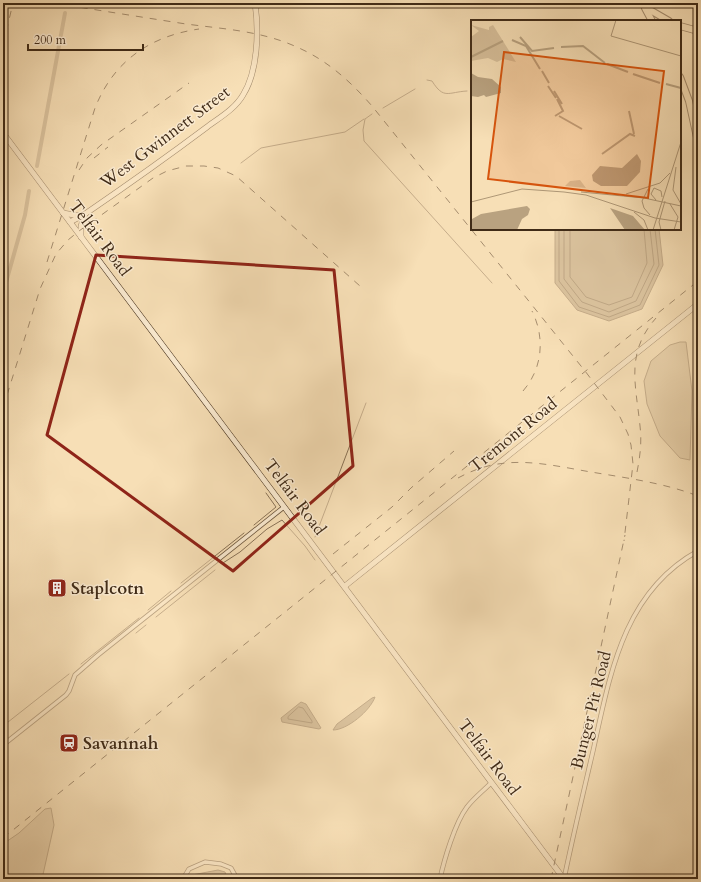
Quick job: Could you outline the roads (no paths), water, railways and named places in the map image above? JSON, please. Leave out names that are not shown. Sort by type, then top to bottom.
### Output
[{"type":"highway","points":[[643,3],[652,20]]},
{"type":"highway","points":[[643,3],[650,10],[667,20]]},
{"type":"highway","points":[[681,26],[698,31]]},
{"type":"highway","points":[[681,80],[689,101],[698,142]]},
{"type":"street","name":"West Gwinnett Street","points":[[71,224],[194,137],[232,108],[243,96],[251,79],[256,61],[256,3]]},
{"type":"street","name":"Telfair Road","points":[[3,133],[564,879]]},
{"type":"street","points":[[63,213],[74,215],[85,214],[81,226],[82,238]]},
{"type":"street","name":"Tremont Road","points":[[345,586],[698,304]]},
{"type":"street","points":[[3,745],[66,695],[75,675],[85,666],[284,506]]},
{"type":"street","name":"Bunger Pit Road","points":[[564,879],[610,676],[625,635],[646,596],[657,582],[678,563],[698,551]]},
{"type":"street","points":[[440,879],[443,865],[466,808],[474,798],[491,783]]},
{"type":"street","points":[[183,879],[189,869],[205,862],[221,864],[231,868],[237,879]]},
{"type":"water","points":[[555,230],[659,230],[663,265],[642,309],[609,321],[577,310],[555,283]]},
{"type":"water","points":[[375,697],[368,708],[357,719],[345,727],[333,730],[337,724]]},
{"type":"water","points":[[301,702],[306,704],[321,728],[319,729],[282,722],[281,718]]},
{"type":"water","points":[[218,870],[225,872],[228,879],[190,879],[192,875]]},
{"type":"waterway","points":[[37,166],[65,13]]},
{"type":"waterway","points":[[427,80],[432,81],[443,93],[447,94],[467,91]]},
{"type":"waterway","points":[[383,108],[415,89]]},
{"type":"waterway","points":[[372,114],[365,119],[363,130],[364,141],[492,283]]},
{"type":"waterway","points":[[241,163],[261,148],[345,132],[364,119]]},
{"type":"waterway","points":[[3,293],[25,215],[29,191]]},
{"type":"waterway","points":[[315,537],[366,403]]},
{"type":"waterway","points":[[254,525],[276,507],[266,493]]},
{"type":"waterway","points":[[223,563],[240,552],[267,529],[282,520],[315,560]]},
{"type":"waterway","points":[[181,583],[244,533]]},
{"type":"waterway","points":[[156,617],[215,570]]},
{"type":"waterway","points":[[148,610],[171,591]]},
{"type":"waterway","points":[[81,664],[139,618]]},
{"type":"waterway","points":[[136,633],[146,625]]},
{"type":"waterway","points":[[3,726],[69,674]]},
{"type":"railway","points":[[3,45],[13,3]]},
{"type":"railway","points":[[53,3],[257,34],[285,42],[310,53],[338,73],[372,106],[471,229]]},
{"type":"railway","points":[[47,262],[95,108],[103,91],[113,76],[136,53],[150,44],[165,38],[182,32],[199,29]]},
{"type":"railway","points":[[79,170],[87,158],[101,145],[189,83]]},
{"type":"railway","points":[[94,158],[108,147]]},
{"type":"railway","points":[[3,408],[40,289],[56,254],[68,240],[79,231],[153,178],[167,171],[186,166],[204,166],[218,168],[236,176],[360,286]]},
{"type":"railway","points":[[472,230],[620,417],[628,434],[633,464],[624,541]]},
{"type":"railway","points":[[3,838],[698,281]]},
{"type":"railway","points":[[523,391],[535,372],[540,352],[539,331],[532,311]]},
{"type":"railway","points":[[637,472],[641,438],[635,383],[636,357],[646,331],[656,318]]},
{"type":"railway","points":[[333,554],[392,507],[411,488],[454,451]]},
{"type":"railway","points":[[458,478],[478,469],[493,465],[521,462],[557,466],[645,481],[685,491],[698,496]]},
{"type":"railway","points":[[551,879],[625,535]]},
{"type":"place","name":"Staplcotn","points":[[57,588]]},
{"type":"place","name":"Savannah","points":[[69,743]]}]
